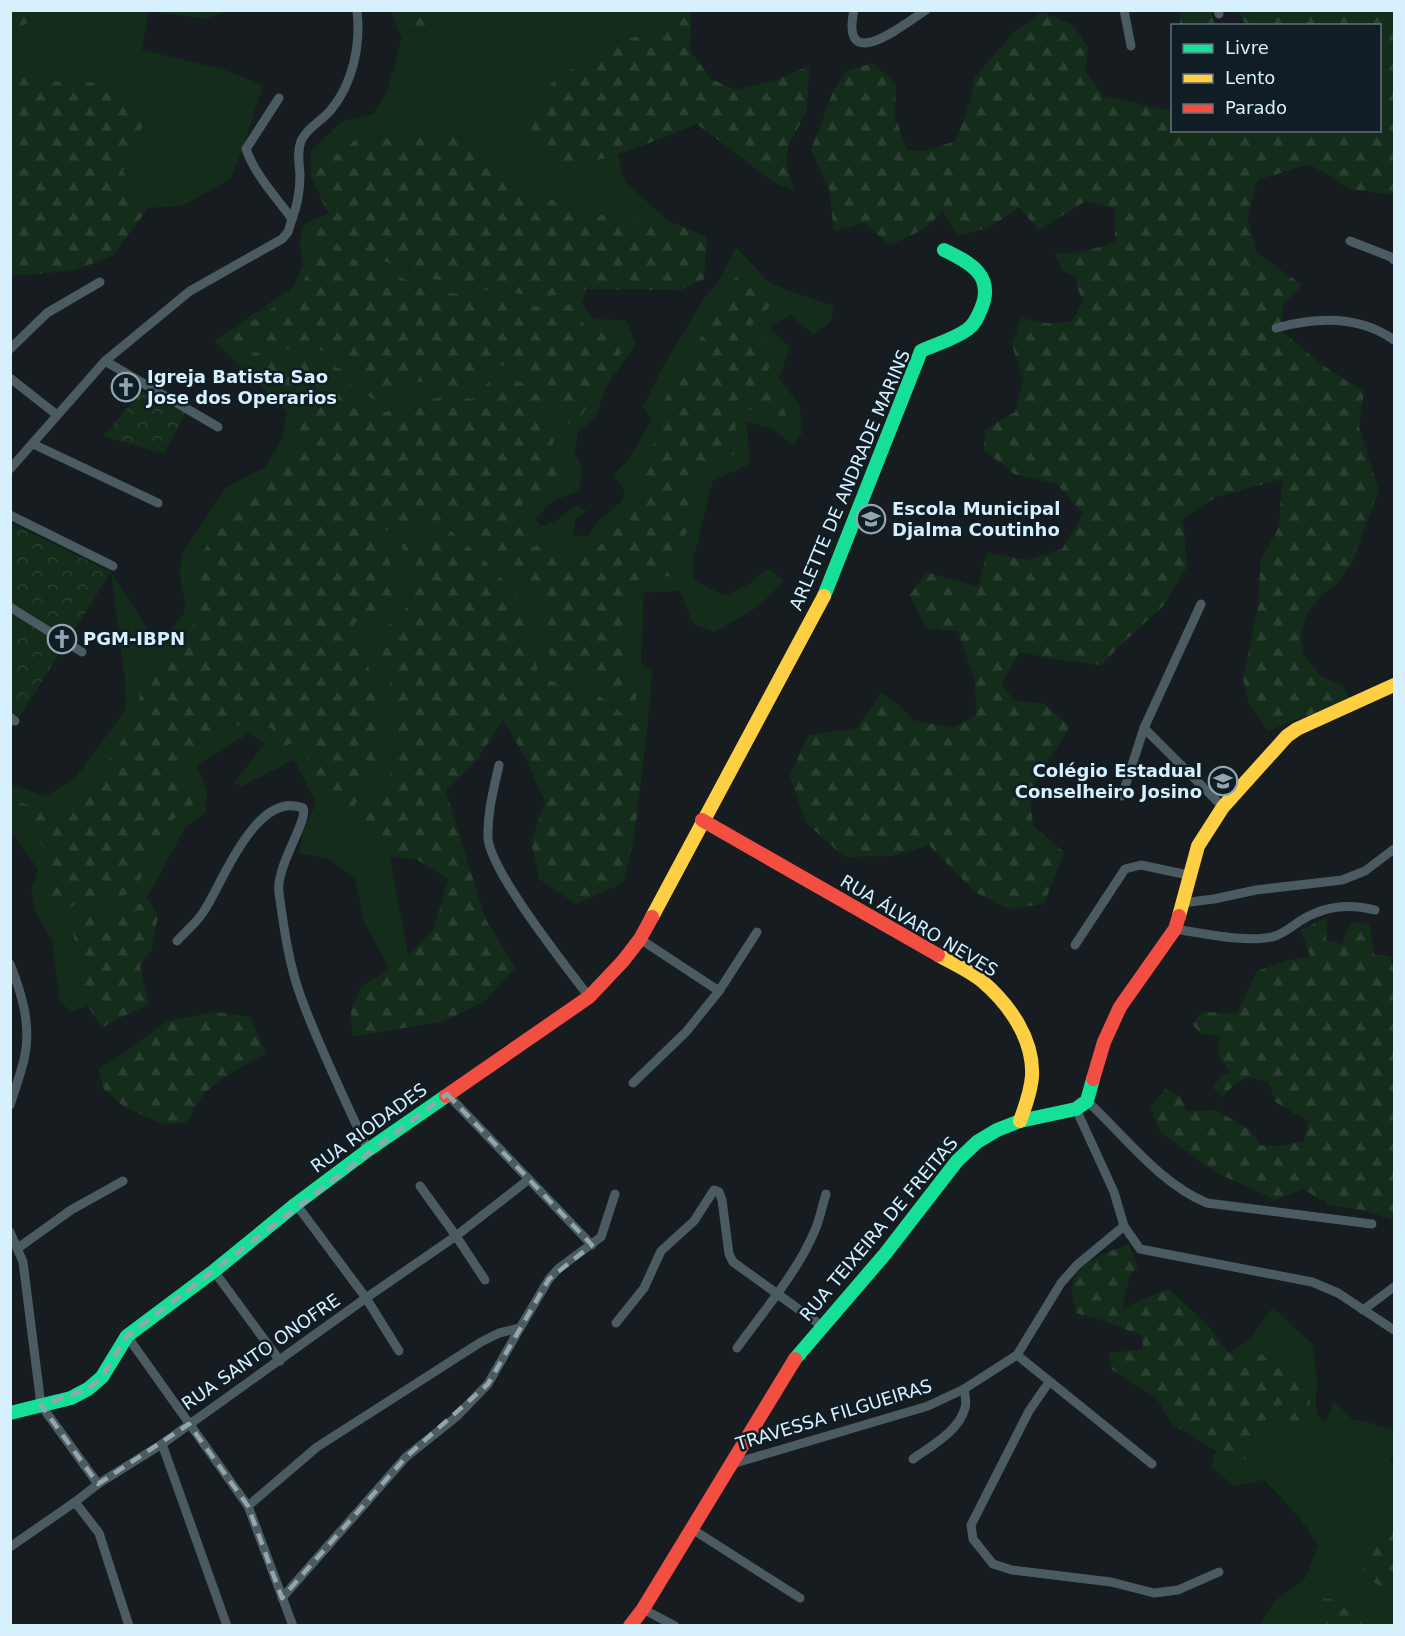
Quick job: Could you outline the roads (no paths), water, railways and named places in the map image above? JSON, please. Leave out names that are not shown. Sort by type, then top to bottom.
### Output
[{"type":"street","points":[[10,469],[105,361],[190,291],[282,239],[288,232],[298,203],[301,140],[329,111],[343,91],[356,56],[359,37],[357,10]]},
{"type":"street","points":[[854,10],[852,33],[858,43],[879,40],[926,10]]},
{"type":"street","points":[[1124,10],[1131,46]]},
{"type":"street","points":[[279,98],[246,149],[264,181],[292,219]]},
{"type":"street","points":[[1350,241],[1395,260]]},
{"type":"street","name":"ARLETTE DE ANDRADE MARINS","points":[[702,820],[823,598],[921,351],[971,328],[984,304],[987,291],[980,273],[966,260],[944,250]]},
{"type":"street","points":[[10,349],[47,313],[100,282]]},
{"type":"street","points":[[1276,328],[1308,322],[1354,321],[1370,326],[1395,339]]},
{"type":"street","points":[[105,361],[218,427]]},
{"type":"street","points":[[10,378],[57,415]]},
{"type":"street","points":[[33,444],[158,503]]},
{"type":"street","points":[[10,515],[113,566]]},
{"type":"street","points":[[1122,796],[1144,728],[1202,604]]},
{"type":"street","points":[[10,608],[82,652]]},
{"type":"street","points":[[1395,685],[1297,729],[1287,736],[1223,807],[1198,846],[1188,875],[1175,929],[1120,1007],[1104,1042],[1081,1105],[1124,1226],[1140,1249],[1312,1282],[1338,1293],[1395,1330]]},
{"type":"street","points":[[1144,728],[1223,807]]},
{"type":"street","points":[[499,765],[489,812],[488,839],[493,857],[523,906],[589,997]]},
{"type":"street","points":[[177,941],[202,913],[248,834],[271,813],[287,806],[303,808],[305,817],[287,853],[278,888],[287,948],[301,999],[368,1150]]},
{"type":"street","name":"RUA RIODADES","points":[[10,1413],[71,1398],[88,1389],[102,1377],[127,1336],[368,1150],[589,997],[640,939],[702,820]]},
{"type":"street","name":"RUA ÁLVARO NEVES","points":[[702,820],[980,979],[995,992],[1018,1024],[1031,1059],[1032,1076],[1020,1121]]},
{"type":"street","points":[[1182,903],[1256,890],[1342,880],[1365,871],[1395,849]]},
{"type":"street","points":[[1075,945],[1125,869],[1141,865],[1188,875]]},
{"type":"street","points":[[1175,929],[1261,939],[1280,934],[1322,909],[1344,906],[1375,910]]},
{"type":"street","points":[[633,1083],[686,1032],[719,991],[758,932]]},
{"type":"street","points":[[640,939],[719,991]]},
{"type":"street","points":[[10,964],[21,992],[27,1027],[25,1058],[10,1105]]},
{"type":"street","points":[[447,1094],[592,1245]]},
{"type":"street","points":[[1081,1105],[1188,1195],[1217,1205],[1372,1224]]},
{"type":"street","name":"RUA TEIXEIRA DE FREITAS","points":[[630,1626],[643,1609],[799,1352],[885,1254],[957,1161],[977,1142],[997,1130],[1020,1121],[1081,1105]]},
{"type":"street","name":"RUA SANTO ONOFRE","points":[[11,1545],[98,1484],[162,1444],[280,1361],[456,1236],[528,1180]]},
{"type":"street","points":[[18,1248],[71,1210],[123,1181]]},
{"type":"street","points":[[420,1186],[485,1281]]},
{"type":"street","points":[[616,1323],[647,1283],[661,1251],[694,1221],[714,1190],[719,1192],[722,1200],[729,1254],[733,1262],[822,1326]]},
{"type":"street","points":[[282,1598],[406,1457],[456,1417],[488,1384],[549,1279],[558,1268],[601,1237],[615,1194]]},
{"type":"street","points":[[736,1348],[777,1293],[807,1246],[826,1194]]},
{"type":"street","points":[[296,1204],[366,1298],[399,1352]]},
{"type":"street","name":"TRAVESSA FILGUEIRAS","points":[[732,1464],[928,1406],[964,1389],[1017,1355],[1061,1283],[1077,1265],[1124,1226]]},
{"type":"street","points":[[10,1232],[18,1248],[24,1270],[41,1405],[98,1484]]},
{"type":"street","points":[[214,1271],[280,1361]]},
{"type":"street","points":[[1363,1310],[1395,1287]]},
{"type":"street","points":[[248,1506],[317,1447],[481,1342],[499,1333],[520,1328]]},
{"type":"street","points":[[127,1336],[248,1506],[293,1626]]},
{"type":"street","points":[[1017,1355],[1152,1464]]},
{"type":"street","points":[[1049,1382],[1029,1411],[971,1525],[973,1539],[993,1564],[1012,1570],[1111,1582],[1154,1593],[1178,1590],[1219,1572]]},
{"type":"street","points":[[913,1459],[940,1440],[957,1424],[965,1408],[964,1389]]},
{"type":"street","points":[[162,1444],[226,1626]]},
{"type":"street","points":[[75,1502],[99,1533],[129,1626]]},
{"type":"street","points":[[692,1529],[800,1598]]},
{"type":"street","points":[[643,1609],[675,1626]]},
{"type":"place","name":"Igreja Batista Sao Jose dos Operarios","points":[[126,387]]},
{"type":"place","name":"Escola Municipal Djalma Coutinho","points":[[871,519]]},
{"type":"place","name":"PGM-IBPN","points":[[62,639]]},
{"type":"place","name":"Colégio Estadual Conselheiro Josino","points":[[1223,781]]}]
